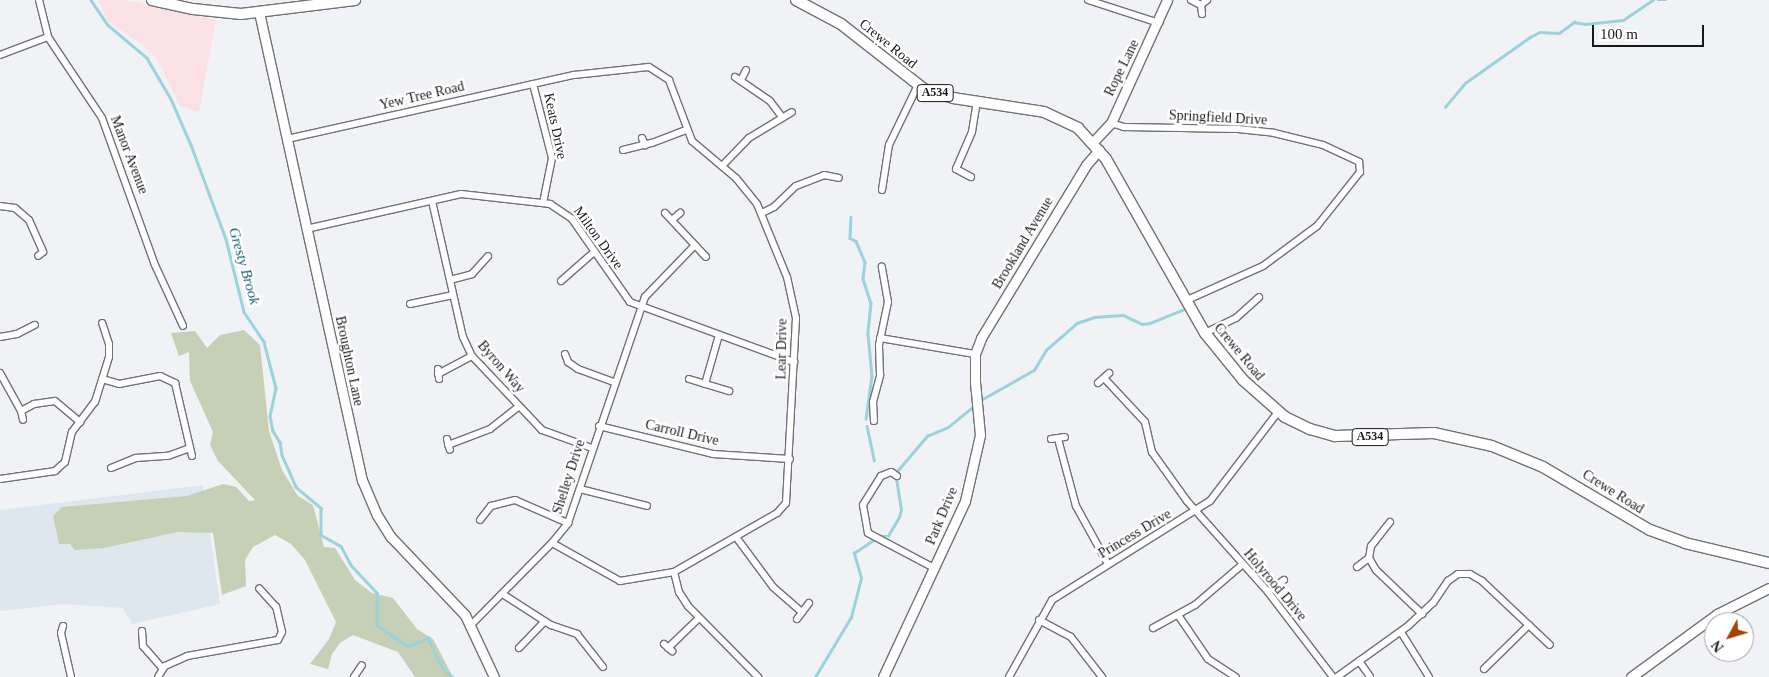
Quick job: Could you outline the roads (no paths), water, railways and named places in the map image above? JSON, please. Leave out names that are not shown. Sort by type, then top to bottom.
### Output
[{"type":"main road","points":[[152,0],[214,13],[260,12],[289,5],[355,0]]},
{"type":"main road","name":"Crewe Road","points":[[796,0],[809,3],[841,24],[918,85],[941,95],[1044,112],[1073,125],[1096,146],[1205,334],[1243,380],[1278,412],[1310,429],[1335,436],[1434,433],[1492,446],[1542,467],[1650,530],[1684,543],[1769,563]]},
{"type":"street","name":"Manor Avenue","points":[[39,0],[48,37],[102,118],[155,265],[183,326]]},
{"type":"street","points":[[1088,0],[1159,23]]},
{"type":"street","name":"Rope Lane","points":[[1096,146],[1111,122],[1159,23],[1167,0]]},
{"type":"street","points":[[1191,0],[1201,5]]},
{"type":"street","points":[[1201,5],[1207,0]]},
{"type":"street","points":[[1201,5],[1202,14]]},
{"type":"street","name":"Broughton Lane","points":[[260,12],[355,455],[371,503],[400,549],[454,602],[472,626],[494,677]]},
{"type":"street","points":[[0,56],[48,37]]},
{"type":"street","name":"Lear Drive","points":[[552,543],[620,581],[674,572],[736,537],[784,506],[788,496],[794,362],[794,302],[762,213],[747,191],[722,166],[695,145],[686,130],[669,80],[652,68],[563,78]]},
{"type":"street","points":[[746,70],[738,78],[770,101],[782,117]]},
{"type":"street","name":"Yew Tree Road","points":[[287,139],[563,78]]},
{"type":"street","name":"Keats Drive","points":[[533,84],[552,158],[543,203]]},
{"type":"street","points":[[882,190],[889,145],[918,85]]},
{"type":"street","points":[[971,177],[956,169],[972,132],[977,101]]},
{"type":"street","points":[[722,166],[749,138],[792,112]]},
{"type":"street","name":"Springfield Drive","points":[[1111,122],[1124,127],[1238,129],[1274,133],[1323,145],[1360,162],[1360,172],[1317,226],[1263,266],[1185,301]]},
{"type":"street","points":[[623,150],[645,145],[686,130]]},
{"type":"street","points":[[642,138],[645,145]]},
{"type":"street","name":"Brookland Avenue","points":[[975,354],[985,330],[1086,166],[1096,146]]},
{"type":"street","points":[[762,213],[774,207],[796,186],[824,174],[836,175]]},
{"type":"street","name":"Milton Drive","points":[[306,229],[468,194],[543,203],[569,216],[624,296],[641,306],[794,362]]},
{"type":"street","name":"Byron Way","points":[[432,201],[463,337],[472,356],[547,433],[592,448]]},
{"type":"street","points":[[0,206],[15,208],[26,216],[43,253]]},
{"type":"street","points":[[665,213],[706,257]]},
{"type":"street","points":[[672,220],[680,213]]},
{"type":"street","name":"Shelley Drive","points":[[472,626],[552,543],[568,523],[599,426],[641,306],[654,285],[695,245]]},
{"type":"street","points":[[562,281],[594,252]]},
{"type":"street","points":[[450,280],[472,274],[484,258]]},
{"type":"street","points":[[874,421],[873,402],[880,376],[880,338],[888,302],[882,267]]},
{"type":"street","points":[[410,304],[453,295]]},
{"type":"street","points":[[1205,334],[1236,318],[1259,297]]},
{"type":"street","points":[[0,479],[58,470],[65,462],[70,436],[92,407],[102,379],[109,350],[102,323]]},
{"type":"street","points":[[0,337],[17,334],[35,325]]},
{"type":"street","points":[[705,384],[719,335]]},
{"type":"street","points":[[880,338],[975,354]]},
{"type":"street","points":[[565,354],[578,369],[614,382]]},
{"type":"street","name":"Park Drive","points":[[883,677],[965,501],[976,460],[980,435],[975,354]]},
{"type":"street","points":[[438,374],[472,356]]},
{"type":"street","points":[[0,373],[21,411],[23,420]]},
{"type":"street","name":"Holyrood Drive","points":[[1098,383],[1106,375],[1145,422],[1152,452],[1195,511],[1268,592],[1332,677]]},
{"type":"street","points":[[102,379],[119,384],[154,376],[172,381],[178,390],[192,456]]},
{"type":"street","points":[[689,379],[729,391]]},
{"type":"street","points":[[21,411],[30,405],[55,401],[80,422]]},
{"type":"street","points":[[448,445],[490,429],[519,406]]},
{"type":"street","name":"Princess Drive","points":[[1009,677],[1039,620],[1052,600],[1195,511],[1219,493],[1278,412]]},
{"type":"street","name":"Carroll Drive","points":[[599,426],[713,454],[790,459]]},
{"type":"street","points":[[1065,437],[1055,439],[1079,512],[1108,564]]},
{"type":"street","points":[[111,468],[136,458],[168,456],[190,448]]},
{"type":"street","points":[[897,476],[891,472],[881,476],[864,505],[871,537],[878,541],[896,545],[934,568]]},
{"type":"street","points":[[580,489],[647,506]]},
{"type":"street","points":[[480,515],[497,503],[515,500],[568,523]]},
{"type":"street","points":[[1390,522],[1371,546],[1369,558],[1376,570],[1422,614]]},
{"type":"street","points":[[736,537],[773,587],[802,612]]},
{"type":"street","points":[[1357,566],[1369,558]]},
{"type":"street","points":[[1153,628],[1178,616],[1208,595],[1243,564]]},
{"type":"street","points":[[674,572],[679,592],[699,618],[752,675]]},
{"type":"street","points":[[1337,677],[1401,632],[1422,614],[1448,581],[1464,574],[1482,581],[1550,644]]},
{"type":"street","points":[[1268,592],[1284,580]]},
{"type":"street","points":[[158,677],[162,668],[200,652],[278,640],[282,632],[276,607],[259,588]]},
{"type":"street","points":[[1631,677],[1717,614],[1769,588]]},
{"type":"street","points":[[504,594],[545,622],[578,634],[593,658],[604,667]]},
{"type":"street","points":[[797,619],[809,603]]},
{"type":"street","points":[[1178,616],[1208,659],[1236,677]]},
{"type":"street","points":[[668,648],[699,618]]},
{"type":"street","points":[[1039,620],[1071,637],[1102,677]]},
{"type":"street","points":[[518,648],[524,637],[545,622]]},
{"type":"street","points":[[1484,669],[1529,625]]},
{"type":"street","points":[[63,626],[61,633],[70,677]]},
{"type":"street","points":[[142,631],[143,646],[162,668]]},
{"type":"street","points":[[1401,632],[1429,677]]},
{"type":"street","points":[[1359,661],[1370,677]]},
{"type":"street","points":[[354,677],[362,664]]},
{"type":"waterway","name":"Gresty Brook","points":[[91,0],[108,25],[147,58],[171,99],[191,145],[226,239],[244,312],[264,342],[276,388],[270,416],[273,431],[280,442],[282,455],[296,487],[321,508],[321,535],[341,546],[351,565],[377,593],[377,625],[408,646],[428,638],[441,665],[452,677]]},
{"type":"waterway","points":[[1445,107],[1465,83],[1530,37],[1540,32],[1559,33],[1574,22],[1585,24],[1623,20],[1653,0]]},
{"type":"waterway","points":[[1658,0],[1666,0]]},
{"type":"waterway","points":[[851,217],[850,238],[856,241],[865,262],[863,279],[871,303],[868,334],[872,376],[866,419]]},
{"type":"waterway","points":[[979,401],[1034,370],[1046,350],[1077,323],[1094,317],[1123,315],[1142,324],[1150,323],[1182,310]]},
{"type":"waterway","points":[[815,677],[851,617],[861,578],[854,553],[879,536],[888,536],[899,517],[901,510],[896,480],[898,470],[927,436],[948,427],[975,405]]},
{"type":"waterway","points":[[867,426],[874,460]]}]
